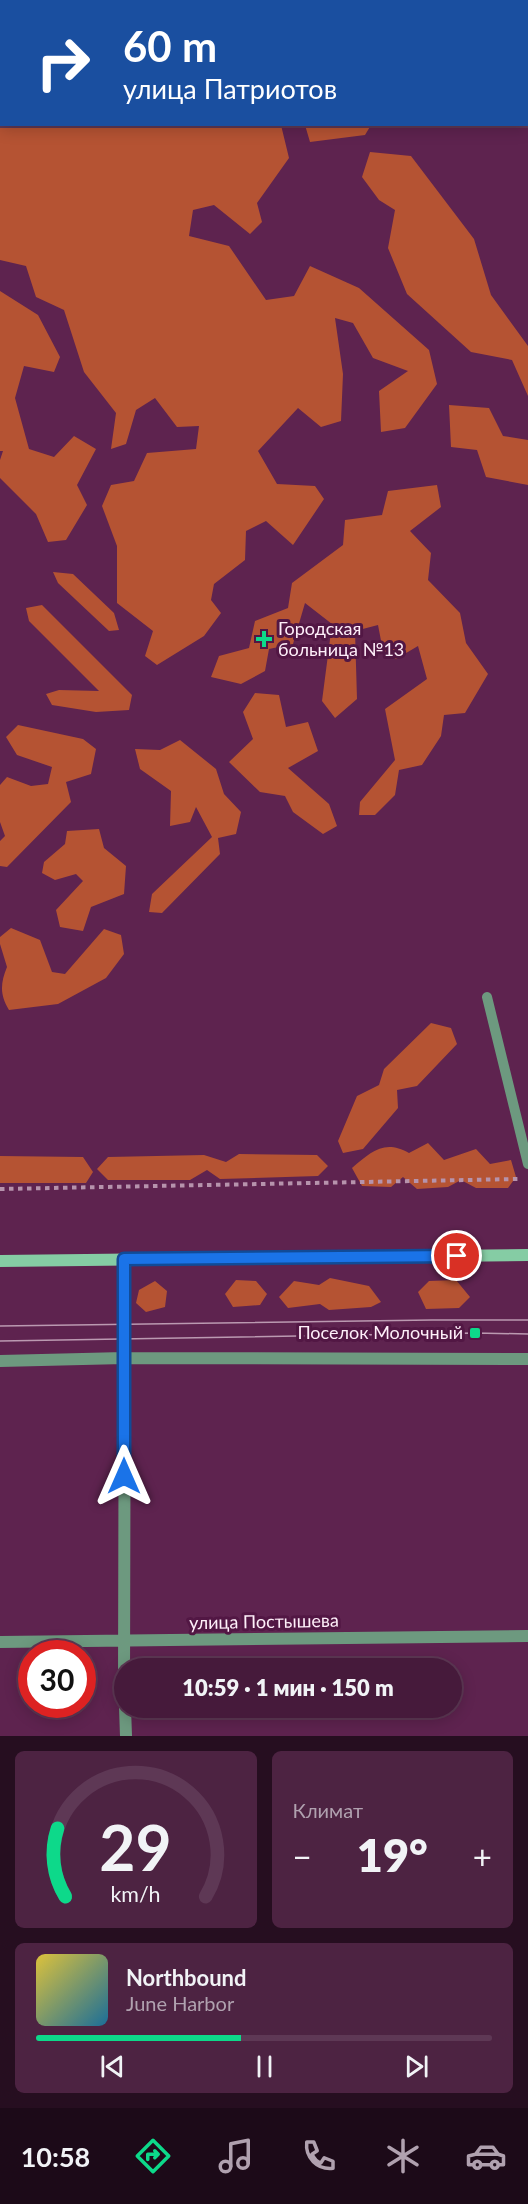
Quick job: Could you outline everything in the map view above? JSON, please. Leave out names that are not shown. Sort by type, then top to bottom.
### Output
[{"type":"main road","points":[[0,1261],[528,1255]]},
{"type":"street","points":[[123,1658],[124,1259]]},
{"type":"street","points":[[0,1361],[124,1358],[528,1359]]},
{"type":"street","name":"улица Постышева","points":[[0,1642],[528,1636]]},
{"type":"street","points":[[125,1718],[126,1736]]},
{"type":"lane","points":[[487,997],[528,1164]]},
{"type":"path","points":[[0,1189],[528,1179]]},
{"type":"shaded area","points":[[0,126],[281,126],[289,158],[257,203],[262,222],[250,234],[214,205],[193,210],[189,236],[229,246],[266,300],[294,296],[310,266],[359,288],[429,350],[437,384],[405,428],[381,432],[379,391],[408,371],[373,358],[353,323],[335,318],[343,374],[341,421],[321,427],[298,408],[258,451],[277,484],[315,486],[324,499],[293,545],[266,521],[246,531],[245,560],[214,584],[211,600],[221,613],[204,636],[157,665],[145,656],[153,631],[117,603],[117,546],[102,506],[111,485],[134,481],[147,453],[196,449],[199,426],[177,427],[155,398],[136,410],[126,444],[111,449],[116,413],[84,372],[64,310],[36,297],[26,266],[0,260]]},
{"type":"shaded area","points":[[306,126],[370,126],[365,135],[310,142]]},
{"type":"shaded area","points":[[370,152],[411,156],[474,239],[491,295],[528,346],[528,396],[512,360],[471,352],[407,294],[388,248],[395,210],[379,200],[362,177]]},
{"type":"shaded area","points":[[0,291],[38,315],[60,357],[54,372],[24,366],[15,398],[29,449],[54,457],[74,436],[96,449],[77,485],[87,505],[66,540],[48,542],[36,514],[0,478],[0,460],[3,451],[0,451]]},
{"type":"shaded area","points":[[449,405],[489,408],[503,436],[528,440],[528,485],[486,477],[477,450],[451,447]]},
{"type":"shaded area","points":[[437,485],[441,507],[410,531],[431,553],[428,580],[460,613],[466,643],[488,674],[465,713],[444,715],[441,736],[422,765],[399,770],[395,795],[375,815],[359,815],[360,802],[395,760],[385,709],[427,679],[418,646],[396,659],[383,651],[378,625],[355,631],[357,699],[335,718],[322,701],[332,624],[305,603],[293,644],[269,649],[265,671],[241,684],[211,677],[219,656],[249,648],[255,621],[288,608],[292,583],[343,545],[345,520],[382,515],[388,491]]},
{"type":"shaded area","points":[[53,572],[73,574],[114,613],[119,630],[109,631],[58,583]]},
{"type":"shaded area","points":[[42,605],[132,695],[129,710],[96,712],[52,705],[46,694],[59,690],[99,691],[29,621],[26,608]]},
{"type":"shaded area","points":[[255,693],[279,695],[286,727],[308,722],[318,751],[288,768],[329,804],[337,826],[323,834],[293,812],[285,796],[260,792],[229,762],[253,739],[243,712]]},
{"type":"shaded area","points":[[18,725],[83,739],[96,749],[91,774],[66,782],[71,802],[7,867],[0,866],[0,841],[5,836],[0,822],[0,785],[7,777],[31,786],[48,784],[52,767],[17,755],[6,737]]},
{"type":"shaded area","points":[[180,740],[216,769],[224,794],[241,812],[236,834],[218,838],[220,854],[162,913],[149,912],[152,894],[212,837],[196,807],[190,822],[170,826],[171,791],[140,769],[135,749],[160,750]]},
{"type":"shaded area","points":[[99,829],[104,848],[126,866],[124,894],[91,907],[83,931],[60,927],[56,910],[83,881],[76,874],[55,880],[42,873],[44,862],[65,844],[67,831]]},
{"type":"shaded area","points":[[11,928],[40,940],[52,972],[65,974],[104,929],[121,935],[124,954],[106,978],[58,1004],[9,1010],[3,994],[2,984],[7,967],[0,937]]},
{"type":"shaded area","points":[[431,1023],[451,1028],[457,1044],[417,1086],[397,1090],[398,1108],[363,1149],[343,1153],[338,1141],[357,1096],[379,1085],[384,1069]]},
{"type":"shaded area","points":[[428,1143],[444,1160],[476,1149],[490,1164],[511,1160],[516,1177],[508,1188],[476,1188],[461,1180],[448,1187],[417,1189],[403,1177],[391,1187],[362,1186],[352,1168],[378,1149],[392,1147],[409,1153]]},
{"type":"shaded area","points":[[239,1154],[317,1155],[328,1166],[318,1176],[220,1179],[207,1170],[190,1180],[108,1180],[97,1169],[108,1157],[204,1155],[226,1162]]},
{"type":"shaded area","points":[[0,1156],[83,1157],[93,1172],[86,1183],[0,1183]]},
{"type":"shaded area","points":[[330,1278],[369,1286],[381,1302],[371,1307],[329,1310],[320,1304],[288,1308],[279,1297],[294,1281],[319,1285]]},
{"type":"shaded area","points":[[236,1280],[256,1281],[267,1294],[260,1305],[233,1307],[225,1294]]},
{"type":"shaded area","points":[[456,1280],[470,1297],[459,1308],[426,1309],[418,1292],[429,1281]]},
{"type":"shaded area","points":[[155,1281],[167,1291],[165,1307],[146,1312],[136,1303],[139,1290]]},
{"type":"tram line","points":[[0,1326],[528,1320]]},
{"type":"tram line","points":[[0,1341],[528,1334]]},
{"type":"place","name":"Городская больница №13","points":[[264,639]]},
{"type":"place","name":"Поселок Молочный","points":[[475,1333]]},
{"type":"route","points":[[124,1476],[124,1259],[457,1256]]}]
